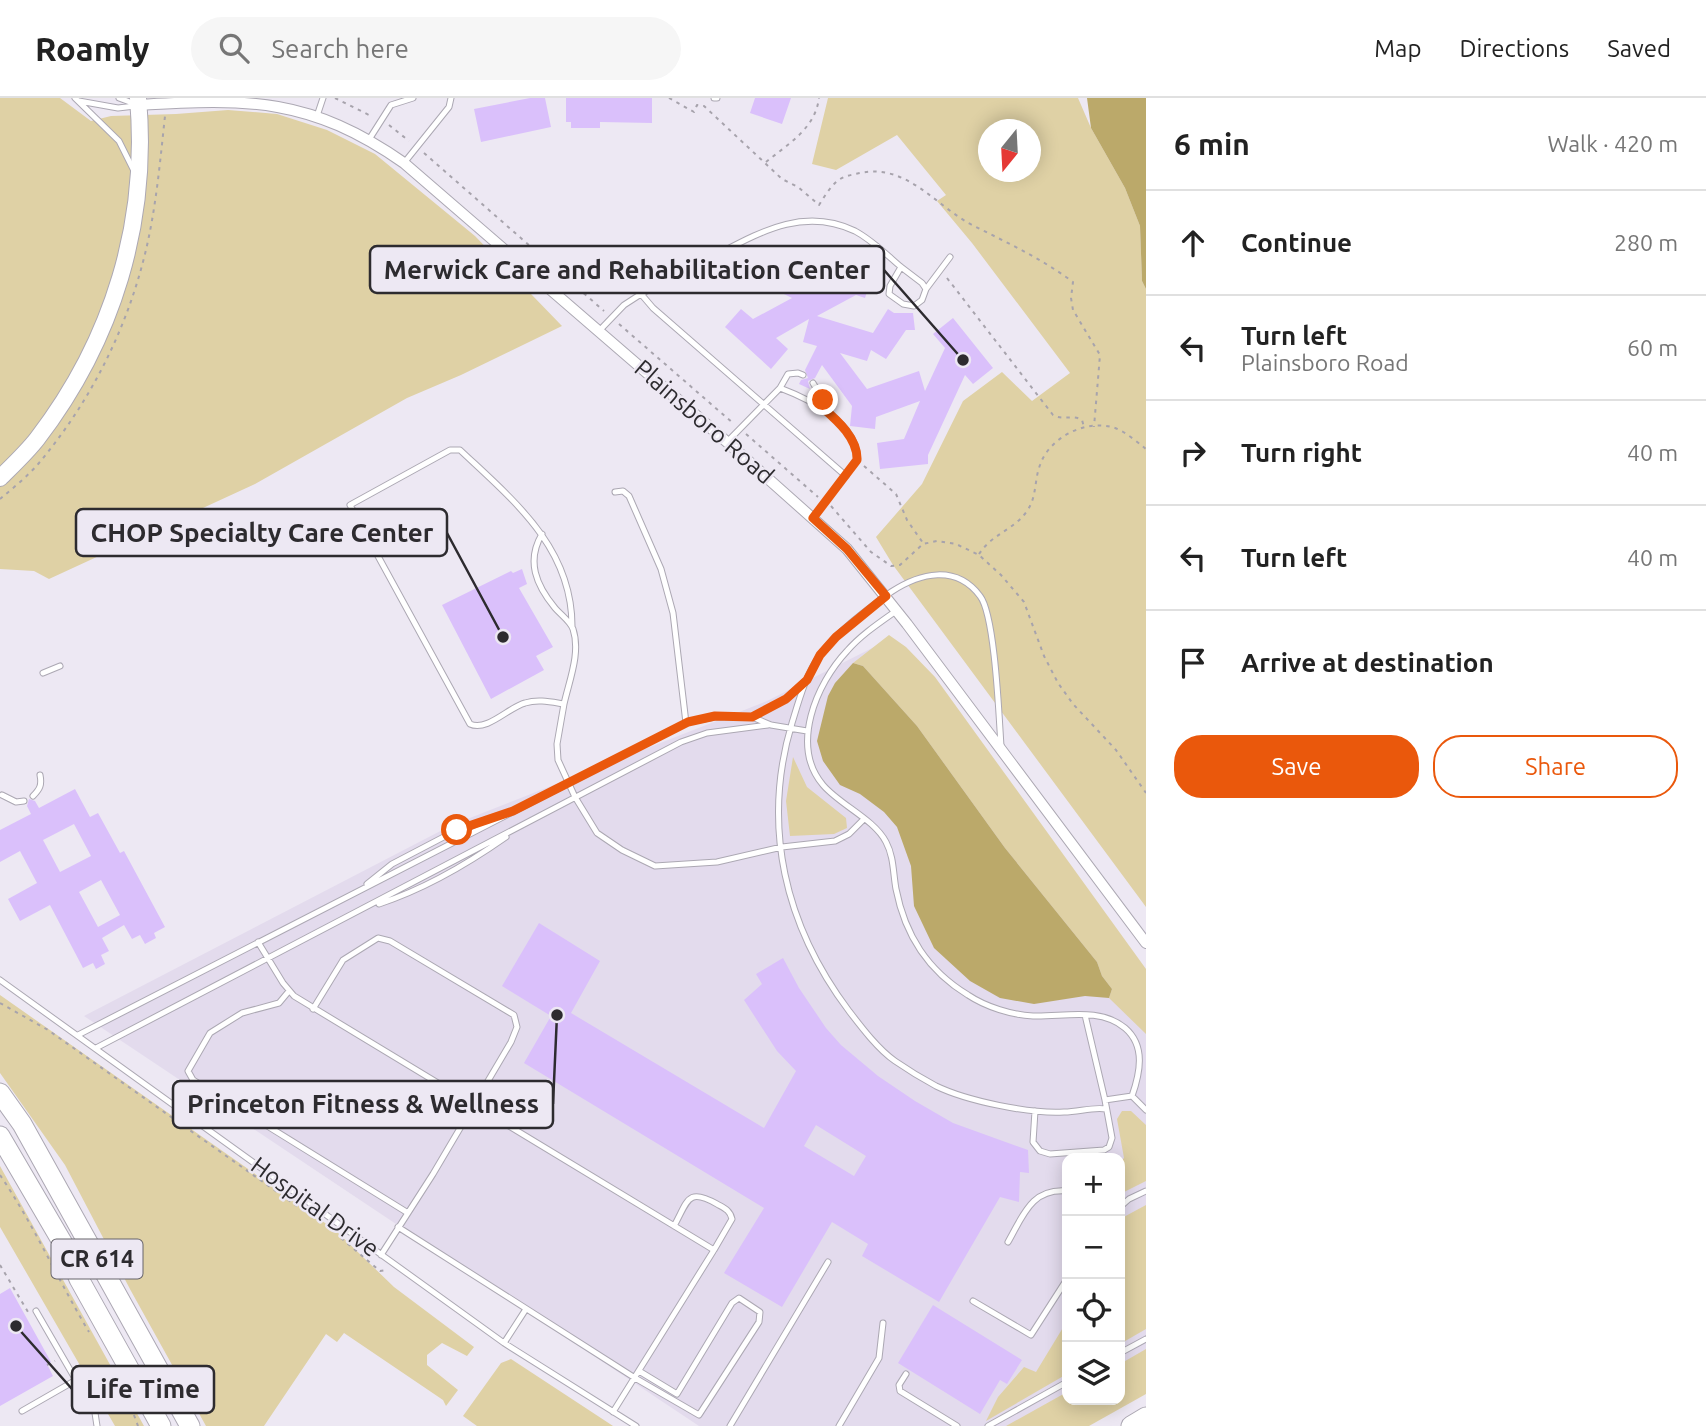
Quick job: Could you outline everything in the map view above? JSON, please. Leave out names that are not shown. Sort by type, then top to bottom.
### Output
[{"type":"highway","name":"CR 614","points":[[0,1093],[22,1124],[190,1426]]},
{"type":"highway","name":"CR 614","points":[[0,1136],[65,1247]]},
{"type":"highway","points":[[65,1247],[79,1279],[161,1426]]},
{"type":"highway","points":[[65,1247],[90,1278],[173,1426]]},
{"type":"highway","points":[[1131,1426],[1146,1417]]},
{"type":"street","name":"Plainsboro Road","points":[[138,102],[236,99],[276,103],[318,113],[370,138],[404,163],[847,549],[897,610],[1146,943]]},
{"type":"street","points":[[0,478],[36,440],[66,397],[114,301],[128,254],[139,182],[141,152],[138,102]]},
{"type":"lane","points":[[119,98],[138,102]]},
{"type":"lane","points":[[318,113],[323,98]]},
{"type":"lane","points":[[370,138],[391,105],[412,98]]},
{"type":"lane","points":[[404,163],[449,107],[451,98]]},
{"type":"lane","points":[[77,99],[118,108],[138,102]]},
{"type":"lane","points":[[77,99],[119,141],[139,182]]},
{"type":"lane","points":[[599,331],[624,306],[641,294],[762,232],[794,222],[817,220],[848,228],[871,241],[926,289]]},
{"type":"lane","points":[[901,267],[888,290],[893,298],[914,306],[922,300],[926,289],[950,257]]},
{"type":"lane","points":[[641,294],[653,308],[846,476]]},
{"type":"lane","points":[[727,442],[780,388],[788,374],[803,375]]},
{"type":"lane","points":[[813,383],[823,400],[823,408]]},
{"type":"lane","points":[[780,388],[823,408],[849,436],[857,451],[857,460],[813,518]]},
{"type":"lane","points":[[564,704],[538,701],[522,704],[484,725],[475,727],[470,724],[351,505],[450,450],[460,450],[520,505],[542,534],[558,562],[572,604],[576,650],[557,744],[558,760],[575,797],[597,833],[622,850],[655,866],[717,862],[782,847],[835,841],[849,834],[864,819]]},
{"type":"lane","points":[[615,492],[623,491],[629,496],[661,569],[673,613],[686,723]]},
{"type":"lane","points":[[542,534],[534,547],[533,563],[540,585],[572,626]]},
{"type":"lane","points":[[1001,749],[990,626],[980,596],[966,582],[945,574],[933,573],[906,582],[836,637],[820,655],[807,680],[783,757],[778,815],[786,887],[807,945],[830,986],[859,1023],[894,1060],[938,1087],[971,1099],[1035,1111],[1064,1112],[1094,1107],[1106,1109]]},
{"type":"lane","points":[[897,610],[853,643],[832,668],[819,695],[807,731],[813,772],[825,787],[886,841],[894,866],[902,918],[915,942],[941,976],[969,996],[995,1008],[1030,1016],[1110,1017],[1136,1038],[1139,1047],[1139,1071],[1132,1096]]},
{"type":"lane","points":[[43,673],[60,666]]},
{"type":"lane","points":[[752,717],[786,699],[807,680]]},
{"type":"lane","points":[[78,1035],[686,723],[715,716],[752,717],[771,725],[807,731]]},
{"type":"lane","points":[[96,1048],[681,742],[707,733],[771,725]]},
{"type":"lane","points":[[33,796],[42,783],[40,775]]},
{"type":"lane","points":[[2,795],[16,802],[24,801]]},
{"type":"lane","points":[[313,1009],[343,960],[378,938],[390,941],[514,1015],[517,1027],[511,1042],[381,1255]]},
{"type":"lane","points":[[258,942],[289,990],[313,1009],[714,1250]]},
{"type":"lane","name":"Hospital Drive","points":[[0,980],[504,1343],[636,1426]]},
{"type":"lane","points":[[289,990],[279,1003],[242,1013],[210,1032],[188,1071],[193,1080],[408,1213]]},
{"type":"lane","points":[[1035,1111],[1033,1142],[1040,1151],[1050,1154],[1104,1150],[1109,1147],[1112,1138],[1085,1015]]},
{"type":"lane","points":[[1139,1047],[1146,1044]]},
{"type":"lane","points":[[1105,1100],[1132,1096]]},
{"type":"lane","points":[[1132,1096],[1146,1110]]},
{"type":"lane","points":[[1125,1203],[1146,1191]]},
{"type":"lane","points":[[1008,1242],[1031,1202],[1049,1193],[1062,1192]]},
{"type":"lane","points":[[613,1412],[732,1219],[729,1210],[701,1195],[695,1195],[686,1203],[674,1226]]},
{"type":"lane","points":[[398,1227],[635,1378],[699,1415],[759,1322],[761,1312],[739,1298],[733,1303],[677,1394],[639,1371]]},
{"type":"lane","points":[[730,1426],[828,1262]]},
{"type":"lane","points":[[973,1301],[1031,1335],[1062,1287]]},
{"type":"lane","points":[[504,1343],[526,1309]]},
{"type":"lane","points":[[36,1311],[95,1413],[97,1426]]},
{"type":"lane","points":[[839,1426],[880,1359],[883,1323]]},
{"type":"lane","points":[[1125,1350],[1146,1339]]},
{"type":"lane","points":[[905,1374],[899,1385],[900,1391],[957,1426]]},
{"type":"lane","points":[[22,1410],[76,1380]]},
{"type":"lane","points":[[988,1426],[1062,1385]]},
{"type":"path","points":[[335,98],[380,120],[417,146],[826,502],[872,552],[891,566]]},
{"type":"path","points":[[669,98],[694,112],[697,105],[704,106],[764,164],[819,205],[836,181],[845,176],[867,172],[894,174],[912,182],[972,225],[1002,238],[1073,282],[1073,310],[1100,355],[1094,427]]},
{"type":"path","points":[[764,164],[809,125],[818,108],[819,98]]},
{"type":"path","points":[[943,274],[1052,415],[1063,420],[1078,418],[1082,420],[1085,428]]},
{"type":"path","points":[[979,555],[988,541],[1025,515],[1034,497],[1039,466],[1051,445],[1070,432],[1094,427],[1115,428],[1146,450]]},
{"type":"path","points":[[863,465],[896,494],[907,520],[923,544]]},
{"type":"path","points":[[887,570],[891,566],[900,565],[923,544],[937,541],[956,544],[979,555],[1024,602],[1044,656],[1058,683],[1073,704],[1116,750],[1146,793]]},
{"type":"path","points":[[0,1003],[48,1030],[316,1219]]},
{"type":"path","points":[[0,1175],[20,1205],[57,1278],[89,1332]]},
{"type":"path","points":[[338,1235],[380,1271],[401,1269]]},
{"type":"path","points":[[0,1265],[26,1312],[36,1311]]},
{"type":"path","points":[[129,1400],[138,1426]]},
{"type":"shaded area","points":[[0,98],[60,98],[91,121],[111,116],[228,110],[277,114],[327,130],[375,154],[475,236],[562,326],[407,398],[255,484],[49,579],[34,571],[0,569]]},
{"type":"shaded area","points":[[828,98],[1078,98],[1091,128],[1125,188],[1140,226],[1142,281],[1146,289],[1146,907],[893,565],[876,537],[922,484],[963,401],[1002,372],[1032,401],[1070,373],[937,201],[946,195],[897,135],[836,170],[812,164]]},
{"type":"shaded area","points":[[1087,98],[1146,98],[1146,289],[1142,281],[1140,226],[1125,188],[1091,128]]},
{"type":"shaded area","points":[[889,635],[906,647],[935,677],[1146,969],[1146,1034],[1109,998],[1112,989],[1102,976],[1097,962],[1005,848],[917,726],[863,666],[853,663]]},
{"type":"shaded area","points":[[890,639],[1146,975],[1146,1385],[1125,1396],[1125,1153],[1062,1153],[1062,1405],[1068,1405],[1070,1426],[699,1426],[84,1016],[452,825],[767,701]]},
{"type":"shaded area","points":[[853,663],[863,666],[917,726],[1005,848],[1097,962],[1102,976],[1112,989],[1109,998],[1085,996],[1034,1004],[1000,998],[970,981],[934,948],[914,906],[911,866],[897,827],[884,812],[860,794],[840,785],[823,761],[817,741],[828,696],[835,683]]},
{"type":"shaded area","points":[[793,757],[807,787],[846,818],[847,828],[834,834],[790,836],[786,801]]},
{"type":"shaded area","points":[[0,995],[335,1230],[394,1287],[474,1347],[467,1356],[442,1343],[427,1355],[427,1365],[458,1390],[446,1406],[443,1400],[344,1333],[337,1342],[326,1334],[264,1426],[206,1426],[65,1165],[0,1073]]},
{"type":"shaded area","points":[[1122,1111],[1131,1111],[1146,1125],[1146,1181],[1125,1192],[1125,1153],[1117,1119]]},
{"type":"shaded area","points":[[0,1166],[144,1426],[115,1426],[0,1227]]},
{"type":"shaded area","points":[[1146,1205],[1146,1329],[1125,1341],[1125,1279],[1125,1216]]},
{"type":"shaded area","points":[[1062,1329],[1062,1377],[986,1421],[998,1397],[1024,1367],[1036,1372]]},
{"type":"shaded area","points":[[1146,1349],[1146,1394],[1089,1426],[1006,1426],[1062,1395],[1062,1405],[1125,1405],[1125,1361]]},
{"type":"shaded area","points":[[511,1359],[613,1426],[477,1426],[463,1416],[501,1363]]},
{"type":"building","points":[[530,98],[545,98],[551,127],[481,142],[474,109]]},
{"type":"building","points":[[566,98],[652,98],[652,123],[600,122],[600,128],[571,128],[571,122],[566,122]]},
{"type":"building","points":[[755,98],[791,98],[782,124],[750,113]]},
{"type":"building","points":[[761,253],[822,282],[845,269],[849,255],[876,263],[865,298],[856,295],[817,316],[873,333],[888,309],[894,313],[913,313],[915,330],[906,330],[886,359],[871,350],[867,361],[840,353],[867,389],[919,371],[925,391],[945,348],[933,334],[953,318],[993,368],[973,384],[965,375],[928,455],[928,464],[880,469],[877,443],[904,439],[920,401],[876,417],[875,429],[850,426],[852,406],[822,365],[815,378],[808,381],[810,389],[799,384],[801,380],[808,378],[805,370],[817,346],[803,342],[809,319],[776,338],[788,349],[771,369],[725,327],[741,309],[753,319],[792,298],[749,277]]},
{"type":"building","points":[[522,569],[527,584],[519,588],[553,647],[536,656],[544,670],[491,699],[442,605],[511,571],[513,573]]},
{"type":"building","points":[[75,789],[90,817],[98,813],[120,853],[124,851],[165,927],[154,933],[156,938],[145,944],[140,935],[132,939],[124,925],[102,938],[109,951],[101,955],[105,964],[96,969],[93,963],[83,968],[50,905],[20,921],[8,899],[37,883],[20,851],[0,862],[0,830],[31,814],[27,806],[29,799],[35,801],[39,808]],"holes":[[[74,824],[91,856],[60,872],[43,840]],[[101,880],[120,915],[98,927],[79,892]]]},
{"type":"building","points":[[539,923],[600,961],[571,1013],[764,1128],[796,1071],[777,1051],[744,1000],[762,984],[756,974],[783,958],[826,1028],[841,1045],[878,1076],[953,1123],[1028,1150],[1029,1173],[1020,1172],[1019,1202],[1000,1197],[939,1302],[862,1256],[868,1244],[832,1222],[782,1307],[724,1273],[764,1208],[524,1063],[551,1016],[502,986]],"holes":[[[816,1125],[866,1156],[854,1176],[804,1146]]]},
{"type":"building","points":[[10,1288],[51,1362],[47,1364],[53,1376],[0,1406],[0,1294]]},
{"type":"building","points":[[933,1305],[1022,1360],[1007,1384],[1000,1380],[980,1414],[898,1363]]},
{"type":"place","name":"Merwick Care and Rehabilitation Center","points":[[963,360]]},
{"type":"place","name":"CHOP Specialty Care Center","points":[[503,637]]},
{"type":"place","name":"Princeton Fitness & Wellness","points":[[557,1015]]},
{"type":"place","name":"Life Time","points":[[16,1326]]},
{"type":"route","points":[[457,830],[513,811],[688,722],[715,716],[752,717],[786,699],[807,680],[820,655],[836,637],[886,596],[847,549],[813,518],[855,465],[858,455],[849,436],[823,408],[823,400]]}]
